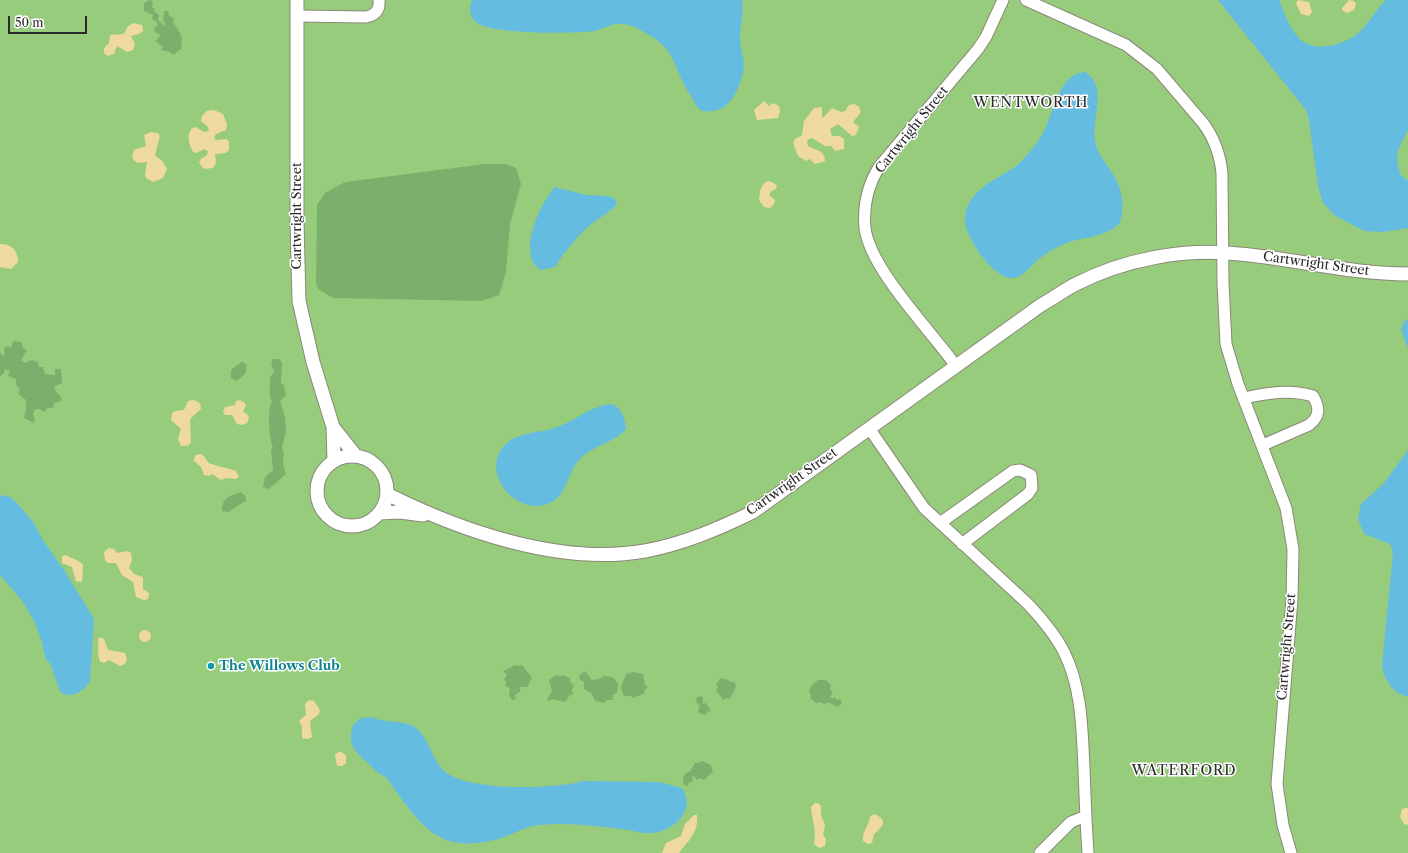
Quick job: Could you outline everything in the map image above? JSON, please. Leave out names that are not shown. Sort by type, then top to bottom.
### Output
[{"type":"street","name":"Cartwright Street","points":[[297,0],[297,221],[299,301],[313,362],[333,427],[334,461]]},
{"type":"street","points":[[297,16],[366,17],[376,13],[379,0]]},
{"type":"street","name":"Cartwright Street","points":[[956,366],[902,298],[873,253],[865,229],[865,208],[869,186],[879,167],[978,49],[986,37],[1003,0]]},
{"type":"street","name":"Cartwright Street","points":[[1026,0],[1126,45],[1157,69],[1203,123],[1210,133],[1220,155],[1222,173],[1223,283],[1226,344],[1244,398],[1286,508],[1294,549],[1292,599],[1277,784],[1283,825],[1291,853]]},
{"type":"street","name":"Cartwright Street","points":[[387,494],[432,516],[533,547],[565,552],[602,555],[644,551],[686,541],[720,529],[753,512],[1041,305],[1074,285],[1136,262],[1177,254],[1223,252],[1352,270],[1408,274]]},
{"type":"street","points":[[1244,398],[1278,392],[1304,393],[1313,396],[1318,405],[1319,414],[1309,425],[1263,445]]},
{"type":"street","name":"Cartwright Street","points":[[333,427],[356,456]]},
{"type":"street","points":[[869,428],[924,508],[1028,604],[1044,621],[1065,652],[1073,674],[1079,700],[1088,853]]},
{"type":"street","points":[[356,456],[364,458],[379,468],[384,476],[387,494],[385,504],[379,513],[367,522],[353,526],[343,524],[326,514],[321,506],[318,496],[318,486],[321,476],[326,468],[334,461],[344,457],[356,456]]},
{"type":"street","points":[[940,523],[1013,472],[1020,470],[1031,475],[1032,488],[1028,494],[962,544]]},
{"type":"street","name":"Cartwright Street","points":[[379,513],[400,512],[432,516]]},
{"type":"street","points":[[1040,853],[1071,822],[1086,816]]},
{"type":"green space","points":[[0,0],[1408,0],[1408,853],[0,853]]},
{"type":"green space","points":[[150,0],[153,2],[152,8],[154,8],[155,12],[159,15],[158,20],[164,26],[164,11],[169,11],[168,14],[174,19],[173,22],[180,33],[182,39],[181,49],[173,55],[170,52],[161,50],[163,47],[155,41],[161,35],[156,33],[154,29],[158,25],[157,22],[152,19],[153,15],[144,11],[144,3]]},
{"type":"green space","points":[[485,164],[506,164],[516,168],[521,184],[510,224],[506,272],[499,295],[482,301],[333,298],[318,289],[316,283],[317,205],[325,193],[345,182]]},
{"type":"green space","points":[[13,341],[22,342],[22,347],[27,350],[21,360],[25,363],[32,360],[38,362],[39,367],[43,367],[45,374],[55,375],[55,369],[61,369],[62,383],[54,387],[60,395],[62,401],[54,403],[53,408],[47,408],[45,412],[39,409],[34,410],[34,423],[24,418],[26,400],[18,394],[20,390],[16,384],[16,379],[8,376],[10,371],[5,369],[4,373],[0,376],[0,353],[3,356],[5,354],[4,349],[7,346],[11,348]]},
{"type":"green space","points":[[273,359],[279,359],[282,362],[281,383],[284,385],[286,395],[280,401],[285,417],[286,432],[282,447],[284,453],[283,464],[286,474],[269,489],[263,487],[265,477],[273,470],[271,450],[273,448],[270,438],[269,410],[272,401],[270,395],[270,378],[274,371],[271,363]]},
{"type":"green space","points":[[241,362],[246,364],[246,370],[241,378],[236,381],[231,378],[231,370]]},
{"type":"green space","points":[[241,492],[246,497],[246,501],[229,512],[222,511],[223,503],[227,498]]},
{"type":"green space","points":[[515,665],[522,665],[532,678],[527,687],[519,687],[521,691],[515,695],[516,699],[512,700],[509,695],[510,688],[505,686],[506,682],[504,679],[507,675],[503,671]]},
{"type":"green space","points":[[585,671],[592,680],[599,679],[604,676],[614,678],[618,684],[617,693],[613,695],[613,700],[607,700],[604,703],[595,701],[592,694],[584,689],[584,682],[580,680],[579,676]]},
{"type":"green space","points":[[633,672],[643,674],[645,685],[648,687],[644,694],[632,698],[631,696],[624,696],[621,688],[626,674]]},
{"type":"green space","points":[[556,675],[564,675],[570,678],[570,681],[574,686],[572,690],[573,695],[570,695],[565,702],[553,699],[547,700],[552,691],[549,680]]},
{"type":"green space","points":[[721,678],[734,682],[736,686],[733,694],[731,695],[731,699],[727,698],[723,700],[716,690],[718,687],[716,684]]},
{"type":"green space","points":[[818,680],[826,680],[831,685],[830,688],[833,694],[830,696],[832,699],[835,697],[837,700],[840,699],[842,703],[837,707],[830,703],[826,703],[825,705],[821,702],[816,703],[810,698],[811,694],[809,691],[812,685]]},
{"type":"green space","points":[[700,696],[703,697],[703,704],[706,703],[711,711],[706,712],[707,715],[700,714],[698,711],[700,706],[695,699]]},
{"type":"green space","points":[[702,761],[711,765],[713,772],[704,780],[699,778],[696,780],[696,778],[692,776],[693,781],[689,783],[688,786],[684,785],[683,777],[687,772],[690,772],[695,763]]},
{"type":"sand","points":[[1298,0],[1309,2],[1312,12],[1309,16],[1301,14],[1296,3]]},
{"type":"sand","points":[[1349,0],[1354,1],[1356,4],[1354,10],[1347,13],[1342,10],[1342,8]]},
{"type":"sand","points":[[134,23],[142,25],[143,31],[139,34],[131,36],[135,44],[133,50],[127,52],[117,46],[114,54],[108,56],[104,53],[104,48],[109,43],[110,35],[124,34],[128,26]]},
{"type":"sand","points":[[764,101],[769,106],[773,103],[779,106],[780,111],[778,118],[757,120],[754,110]]},
{"type":"sand","points":[[855,104],[859,107],[861,112],[853,122],[859,127],[856,135],[852,136],[838,124],[830,129],[832,136],[840,136],[844,139],[844,149],[835,151],[831,146],[825,146],[812,138],[807,140],[808,146],[821,152],[825,157],[825,161],[815,164],[810,159],[806,161],[798,156],[793,143],[795,139],[802,135],[804,121],[814,108],[822,107],[822,117],[824,117],[832,108],[841,112],[845,111],[849,105]]},
{"type":"sand","points":[[214,110],[223,114],[227,124],[226,130],[216,134],[214,138],[216,140],[226,139],[229,141],[229,150],[226,153],[215,154],[216,163],[213,168],[204,169],[199,163],[201,159],[207,155],[208,151],[204,149],[197,153],[193,152],[189,143],[189,134],[192,128],[196,127],[204,132],[209,131],[208,127],[201,121],[202,116],[207,111]]},
{"type":"sand","points":[[151,132],[158,133],[160,136],[155,155],[163,162],[167,169],[163,178],[153,182],[146,178],[145,174],[147,162],[137,163],[132,158],[134,150],[146,146],[144,135]]},
{"type":"sand","points":[[768,181],[777,186],[776,189],[770,192],[770,196],[775,200],[774,204],[770,208],[764,207],[759,200],[762,186]]},
{"type":"sand","points":[[0,244],[8,245],[14,248],[17,254],[18,262],[11,269],[0,267]]},
{"type":"sand","points":[[194,400],[200,403],[201,409],[190,419],[191,443],[187,446],[181,446],[178,439],[181,429],[171,420],[172,413],[175,411],[184,410],[188,401]]},
{"type":"sand","points":[[240,400],[246,404],[243,412],[247,414],[249,418],[247,423],[242,425],[237,424],[232,415],[225,415],[223,411],[225,407],[235,405],[236,401]]},
{"type":"sand","points":[[200,454],[209,463],[236,471],[239,477],[236,479],[226,478],[221,480],[212,474],[209,476],[204,475],[201,467],[194,461],[195,455]]},
{"type":"sand","points":[[109,548],[114,549],[117,553],[128,551],[131,553],[132,560],[129,568],[134,574],[143,577],[143,589],[149,593],[148,599],[144,600],[136,597],[133,582],[122,575],[116,563],[108,563],[105,560],[104,552]]},
{"type":"sand","points":[[66,555],[79,561],[83,565],[82,582],[76,581],[72,567],[62,563],[62,556]]},
{"type":"sand","points":[[147,630],[150,631],[150,641],[143,642],[140,641],[139,634],[140,631]]},
{"type":"sand","points":[[100,637],[104,639],[108,650],[125,653],[127,659],[125,664],[120,666],[109,660],[104,663],[100,661],[98,639]]},
{"type":"sand","points":[[309,700],[314,701],[320,710],[319,714],[310,721],[312,737],[308,739],[302,738],[302,727],[299,721],[306,715],[305,704]]},
{"type":"sand","points":[[338,752],[346,755],[346,763],[342,766],[337,766],[335,755]]},
{"type":"sand","points":[[815,803],[818,803],[821,806],[821,815],[825,825],[823,835],[826,839],[825,846],[819,848],[814,844],[815,830],[811,807]]},
{"type":"sand","points":[[1408,808],[1408,825],[1404,824],[1400,817],[1402,809]]},
{"type":"sand","points":[[874,814],[882,819],[883,824],[874,834],[872,843],[868,844],[863,841],[863,837],[870,817]]},
{"type":"sand","points":[[694,815],[697,815],[695,831],[679,853],[662,853],[666,843],[681,836],[685,824]]},
{"type":"water","points":[[472,0],[742,0],[743,9],[740,39],[744,66],[741,79],[736,92],[728,104],[717,110],[703,111],[699,109],[685,86],[669,53],[655,39],[637,28],[620,24],[583,32],[552,33],[501,30],[476,22],[472,17],[470,10]]},
{"type":"water","points":[[1218,0],[1279,0],[1293,30],[1299,38],[1305,43],[1319,47],[1335,45],[1356,35],[1386,0],[1408,0],[1408,130],[1398,150],[1397,160],[1400,174],[1408,181],[1408,228],[1383,232],[1364,231],[1334,215],[1323,203],[1318,186],[1309,121],[1306,110]]},
{"type":"water","points":[[1085,72],[1092,78],[1096,86],[1098,104],[1094,132],[1095,141],[1100,155],[1113,174],[1119,187],[1122,201],[1122,215],[1120,223],[1099,235],[1059,246],[1039,259],[1021,275],[1013,278],[1006,277],[989,265],[969,235],[965,219],[967,209],[976,193],[990,182],[1015,167],[1027,155],[1043,134],[1056,100],[1067,81],[1075,75]]},
{"type":"water","points":[[555,187],[586,195],[609,196],[615,199],[617,204],[590,225],[580,235],[555,267],[541,270],[534,263],[530,241],[537,217]]},
{"type":"water","points":[[1408,319],[1408,348],[1401,330],[1404,322]]},
{"type":"water","points":[[612,404],[621,411],[626,429],[616,437],[588,452],[578,461],[561,494],[556,499],[550,503],[537,506],[525,504],[514,498],[505,489],[499,478],[496,467],[498,455],[506,444],[518,436],[553,428],[567,423],[598,407]]},
{"type":"water","points":[[1408,450],[1408,697],[1398,693],[1390,686],[1383,672],[1382,666],[1393,552],[1390,544],[1364,534],[1358,519],[1361,504],[1384,483]]},
{"type":"water","points":[[0,495],[10,497],[34,523],[43,540],[66,573],[94,619],[90,681],[81,691],[73,695],[60,692],[50,663],[46,660],[41,639],[34,621],[23,602],[0,575]]},
{"type":"water","points":[[371,717],[413,726],[423,735],[436,760],[444,771],[456,778],[472,783],[491,786],[533,787],[570,784],[584,781],[659,782],[682,788],[686,796],[687,804],[685,811],[675,824],[652,833],[571,824],[550,824],[532,826],[492,841],[464,843],[446,840],[423,825],[409,809],[386,777],[376,771],[357,753],[351,739],[353,725],[361,718]]},
{"type":"place","name":"The Willows Club","points":[[211,666]]},
{"type":"district","name":"WENTWORTH","points":[[1031,103]]},
{"type":"district","name":"WATERFORD","points":[[1184,771]]}]
